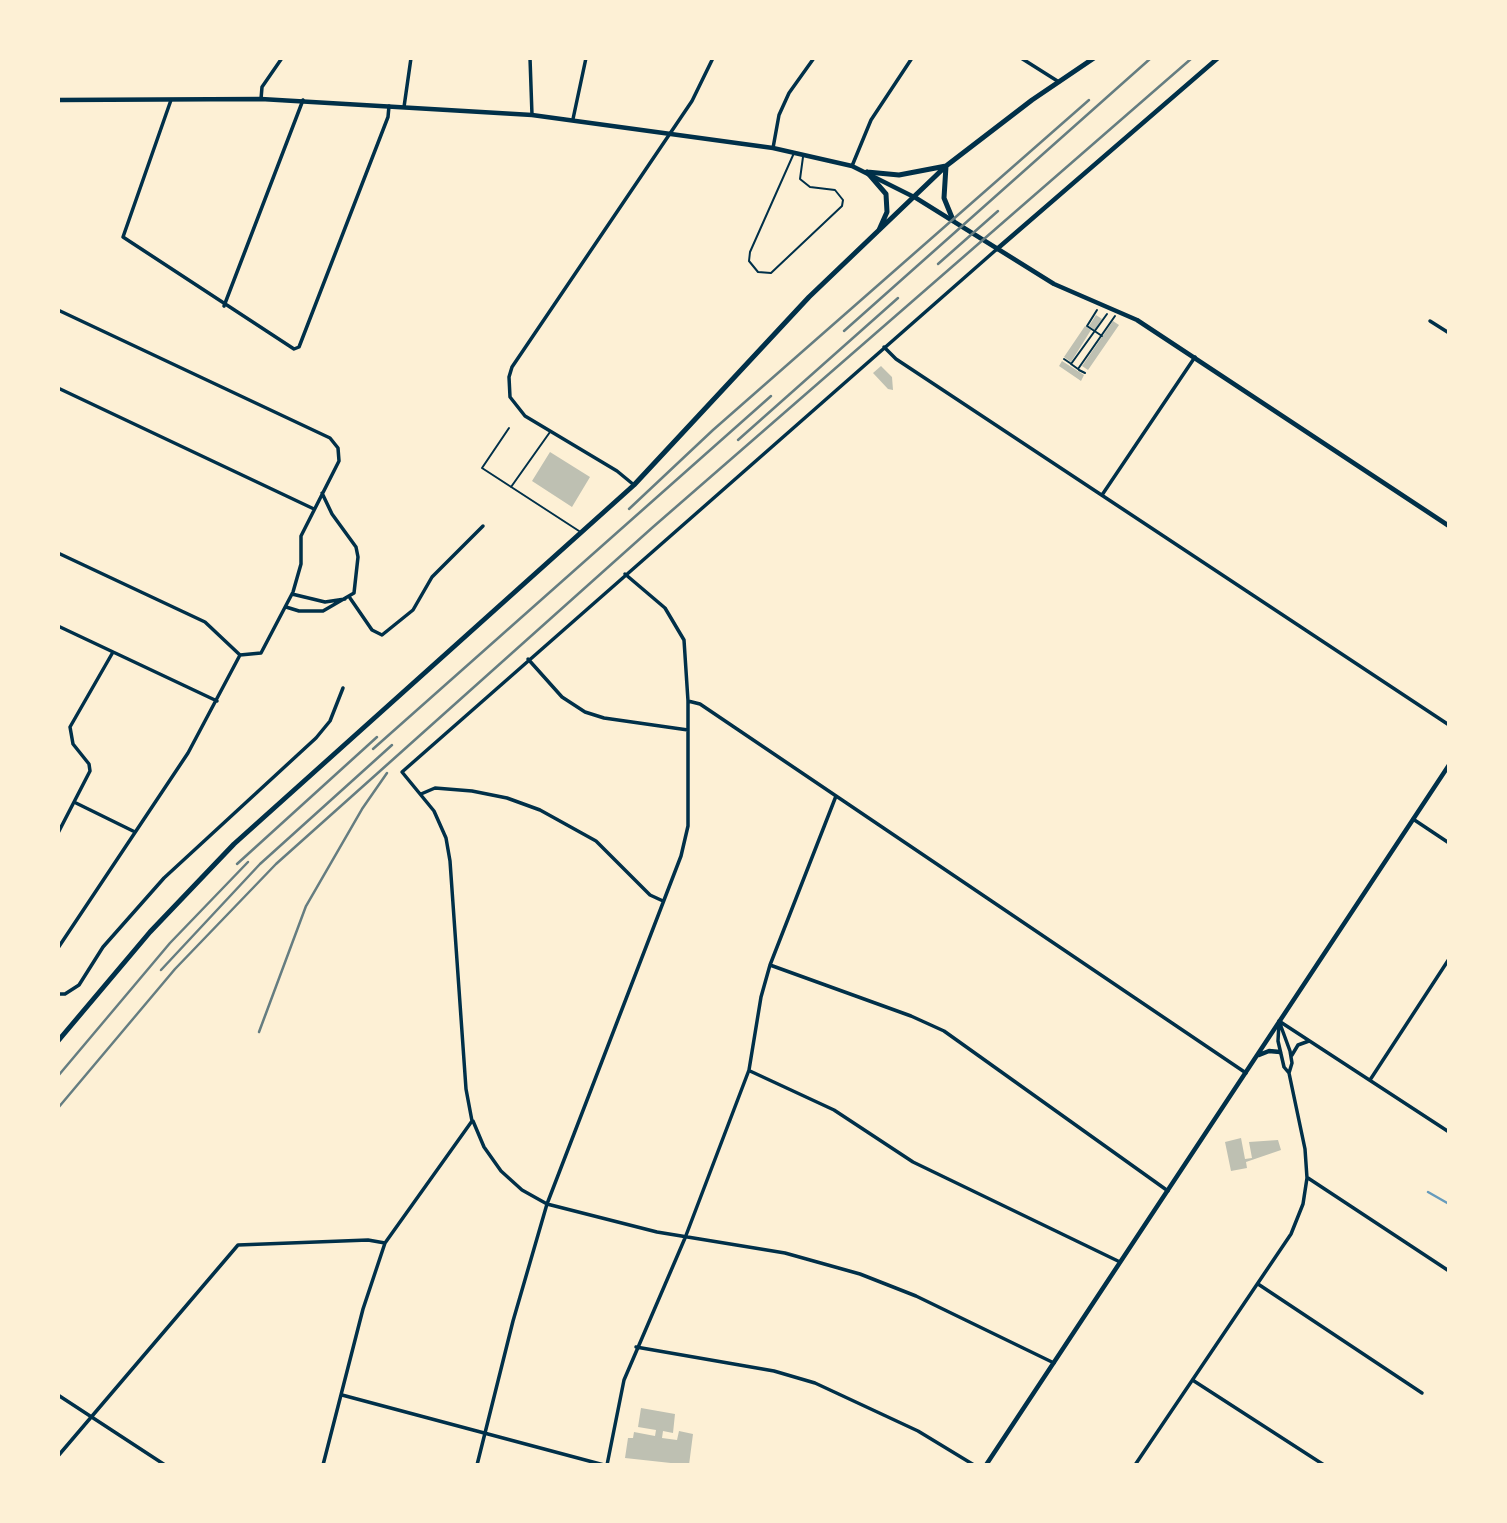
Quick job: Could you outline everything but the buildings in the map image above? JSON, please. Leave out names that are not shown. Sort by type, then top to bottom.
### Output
[{"type":"main road","points":[[58,1041],[150,933],[234,845],[634,485],[808,297],[874,238],[946,166],[1094,58]]},
{"type":"main road","points":[[997,249],[1218,58]]},
{"type":"main road","points":[[58,100],[303,100],[532,115],[773,148],[852,166],[916,198],[1054,284],[1137,320],[1449,526]]},
{"type":"main road","points":[[867,172],[899,174],[946,166]]},
{"type":"main road","points":[[946,166],[944,198],[953,220]]},
{"type":"main road","points":[[867,172],[881,186],[888,204],[883,222],[874,238]]},
{"type":"main road","points":[[986,1465],[1449,765]]},
{"type":"main road","points":[[1255,1058],[1268,1051],[1280,1052]]},
{"type":"street","points":[[261,99],[262,88],[281,60],[274,58]]},
{"type":"street","points":[[404,107],[411,58]]},
{"type":"street","points":[[530,58],[532,115]]},
{"type":"street","points":[[573,119],[586,58]]},
{"type":"street","points":[[634,485],[525,416],[510,397],[512,368],[692,101],[713,58]]},
{"type":"street","points":[[773,148],[779,116],[789,93],[814,58]]},
{"type":"street","points":[[852,166],[867,126],[912,58]]},
{"type":"street","points":[[1021,58],[1059,82]]},
{"type":"street","points":[[171,99],[124,233],[126,241],[289,348],[299,347],[388,117],[389,106]]},
{"type":"street","points":[[224,306],[303,100]]},
{"type":"street","points":[[997,249],[402,772],[441,825],[450,860],[466,1089],[472,1121],[484,1147],[501,1171],[522,1190],[547,1205],[685,1238],[785,1253],[860,1274],[916,1296],[1054,1363]]},
{"type":"street","points":[[58,310],[330,438],[338,450],[339,461],[302,536],[299,576],[292,594],[261,653],[240,655],[205,622],[58,553]]},
{"type":"street","points":[[1430,321],[1449,333]]},
{"type":"street","points":[[884,347],[896,359],[1449,725]]},
{"type":"street","points":[[1102,496],[1195,357]]},
{"type":"street","points":[[58,388],[314,509]]},
{"type":"street","points":[[286,607],[299,611],[323,611],[354,593],[358,557],[356,547],[332,514],[322,493]]},
{"type":"street","points":[[350,597],[372,631],[382,635],[412,610],[432,578],[484,526]]},
{"type":"street","points":[[477,1465],[547,1205],[681,856],[688,826],[687,653],[679,628],[665,608],[625,574]]},
{"type":"street","points":[[292,594],[325,602],[350,597]]},
{"type":"street","points":[[58,626],[217,701]]},
{"type":"street","points":[[58,834],[90,771],[89,764],[73,744],[70,727],[113,652]]},
{"type":"street","points":[[58,948],[188,754],[240,655]]},
{"type":"street","points":[[528,659],[562,697],[585,712],[688,730]]},
{"type":"street","points":[[58,994],[65,995],[79,985],[103,947],[164,878],[316,738],[330,721],[343,688]]},
{"type":"street","points":[[688,701],[700,704],[1245,1073]]},
{"type":"street","points":[[420,795],[435,789],[472,791],[507,798],[540,810],[596,841],[650,895],[663,901]]},
{"type":"street","points":[[341,1395],[485,1431],[605,1465],[624,1380],[635,1347],[685,1238],[750,1070],[761,997],[770,965],[836,796]]},
{"type":"street","points":[[76,803],[135,832]]},
{"type":"street","points":[[1413,819],[1449,843]]},
{"type":"street","points":[[1370,1080],[1449,959]]},
{"type":"street","points":[[770,965],[911,1016],[944,1031],[1168,1191]]},
{"type":"street","points":[[1279,1021],[1449,1132]]},
{"type":"street","points":[[1135,1465],[1194,1381],[1296,1224],[1307,1178],[1306,1149],[1289,1073],[1280,1052],[1279,1021]]},
{"type":"street","points":[[1279,1021],[1291,1057]]},
{"type":"street","points":[[1289,1073],[1291,1057],[1298,1045],[1310,1041]]},
{"type":"street","points":[[750,1070],[834,1110],[913,1162],[1121,1262]]},
{"type":"street","points":[[323,1465],[363,1310],[385,1243],[472,1121]]},
{"type":"street","points":[[1307,1178],[1449,1271]]},
{"type":"street","points":[[58,1456],[238,1245],[368,1240],[385,1243]]},
{"type":"street","points":[[1258,1284],[1422,1392]]},
{"type":"street","points":[[635,1347],[774,1371],[815,1383],[918,1431],[974,1465]]},
{"type":"street","points":[[1194,1381],[1324,1465]]},
{"type":"street","points":[[58,1395],[165,1465]]},
{"type":"lane","points":[[794,152],[750,252],[749,261],[758,272],[771,273],[842,206],[843,200],[835,190],[810,187],[800,179],[803,154]]},
{"type":"lane","points":[[509,428],[482,468],[582,534]]},
{"type":"lane","points":[[511,487],[550,431]]},
{"type":"path","points":[[1097,309],[1087,326],[1102,336]]},
{"type":"path","points":[[1071,364],[1107,313]]},
{"type":"path","points":[[1078,369],[1115,316]]},
{"type":"path","points":[[1064,359],[1085,373]]},
{"type":"waterway","points":[[1428,1192],[1449,1204]]},
{"type":"railway","points":[[844,331],[1151,58]]},
{"type":"railway","points":[[58,1108],[175,969],[276,864],[653,527],[1192,58]]},
{"type":"railway","points":[[629,509],[713,430],[1089,100]]},
{"type":"railway","points":[[938,264],[998,211]]},
{"type":"railway","points":[[738,440],[898,298]]},
{"type":"railway","points":[[373,749],[771,396]]},
{"type":"railway","points":[[237,864],[377,737]]},
{"type":"railway","points":[[161,970],[260,864],[392,745]]},
{"type":"railway","points":[[259,1032],[306,906],[362,809],[387,773]]},
{"type":"railway","points":[[58,1076],[170,943],[248,862]]}]
